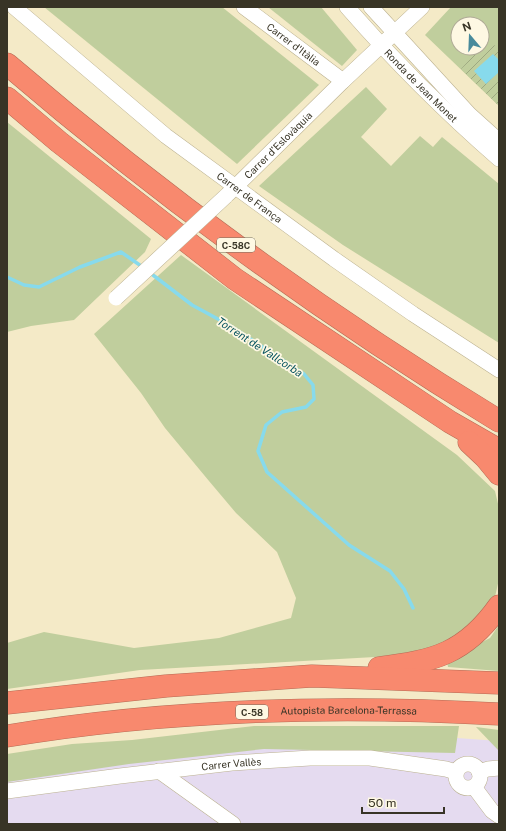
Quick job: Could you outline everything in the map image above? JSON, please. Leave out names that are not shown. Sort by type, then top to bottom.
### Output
[{"type":"highway","name":"C-58C","points":[[7,64],[111,151],[256,260],[426,376],[499,421]]},
{"type":"highway","name":"C-58C","points":[[7,98],[65,147],[235,279],[450,422],[499,450]]},
{"type":"highway","points":[[450,422],[486,457],[499,474]]},
{"type":"highway","points":[[7,703],[166,686],[312,676],[412,664],[443,654],[469,640],[486,624],[499,606]]},
{"type":"highway","points":[[312,676],[499,683]]},
{"type":"highway","name":"Autopista Barcelona-Terrassa","points":[[7,736],[41,730],[118,721],[224,713],[334,709],[442,711],[499,714]]},
{"type":"street","name":"Carrer de França","points":[[14,7],[166,136],[214,170],[230,191],[499,370]]},
{"type":"street","name":"Carrer d'Itàlia","points":[[244,7],[343,81]]},
{"type":"street","name":"Ronda de Jean Monet","points":[[347,7],[409,75],[469,133],[499,158]]},
{"type":"street","name":"Ronda de Jean Monet","points":[[371,7],[469,114],[499,141]]},
{"type":"street","name":"Carrer d'Eslovàquia","points":[[116,298],[230,191],[381,44],[422,7]]},
{"type":"street","name":"Carrer Vallès","points":[[7,790],[232,763],[310,758],[370,758],[446,769],[456,772]]},
{"type":"street","points":[[468,764],[475,766],[479,772],[480,779],[474,787],[467,788],[460,786],[456,780],[456,772],[461,766],[468,764]]},
{"type":"street","points":[[479,772],[488,768],[499,768]]},
{"type":"street","points":[[159,771],[233,824]]},
{"type":"street","points":[[474,787],[492,811],[499,816]]},
{"type":"shaded area","points":[[401,734],[499,741],[499,824],[7,824],[7,763]]},
{"type":"green space","points":[[44,7],[222,7],[319,85],[237,164]]},
{"type":"green space","points":[[268,7],[321,7],[357,50],[342,66]]},
{"type":"green space","points":[[451,7],[499,7],[499,106],[425,35]]},
{"type":"green space","points":[[490,43],[499,48],[499,102],[497,104],[461,69],[473,56],[490,56]]},
{"type":"green space","points":[[366,87],[387,109],[361,137],[391,166],[420,136],[433,147],[442,137],[499,184],[499,343],[343,245],[259,186]]},
{"type":"green space","points":[[7,122],[151,239],[145,252],[74,320],[31,326],[7,332]]},
{"type":"green space","points":[[181,255],[457,455],[495,491],[499,508],[499,579],[495,597],[474,620],[449,640],[422,652],[375,657],[140,670],[7,689],[7,643],[44,632],[134,648],[219,638],[291,618],[296,598],[277,552],[236,513],[209,481],[165,428],[141,393],[94,334]]},
{"type":"green space","points":[[499,625],[499,671],[448,667],[447,660],[490,638]]},
{"type":"green space","points":[[254,726],[459,726],[455,753],[264,749],[129,764],[7,782],[7,754],[72,744],[132,740]]},
{"type":"green space","points":[[476,727],[499,730],[499,751]]},
{"type":"water","points":[[493,54],[499,60],[499,72],[486,84],[474,71]]},
{"type":"waterway","name":"Torrent de Vallcorba","points":[[7,277],[24,285],[39,287],[80,267],[121,252],[144,268]]},
{"type":"waterway","name":"Torrent de Vallcorba","points":[[149,272],[192,305],[229,325],[304,374],[313,385],[314,399],[306,407],[282,412],[266,425],[258,451],[267,472],[349,545],[390,571],[404,589],[413,608]]}]
